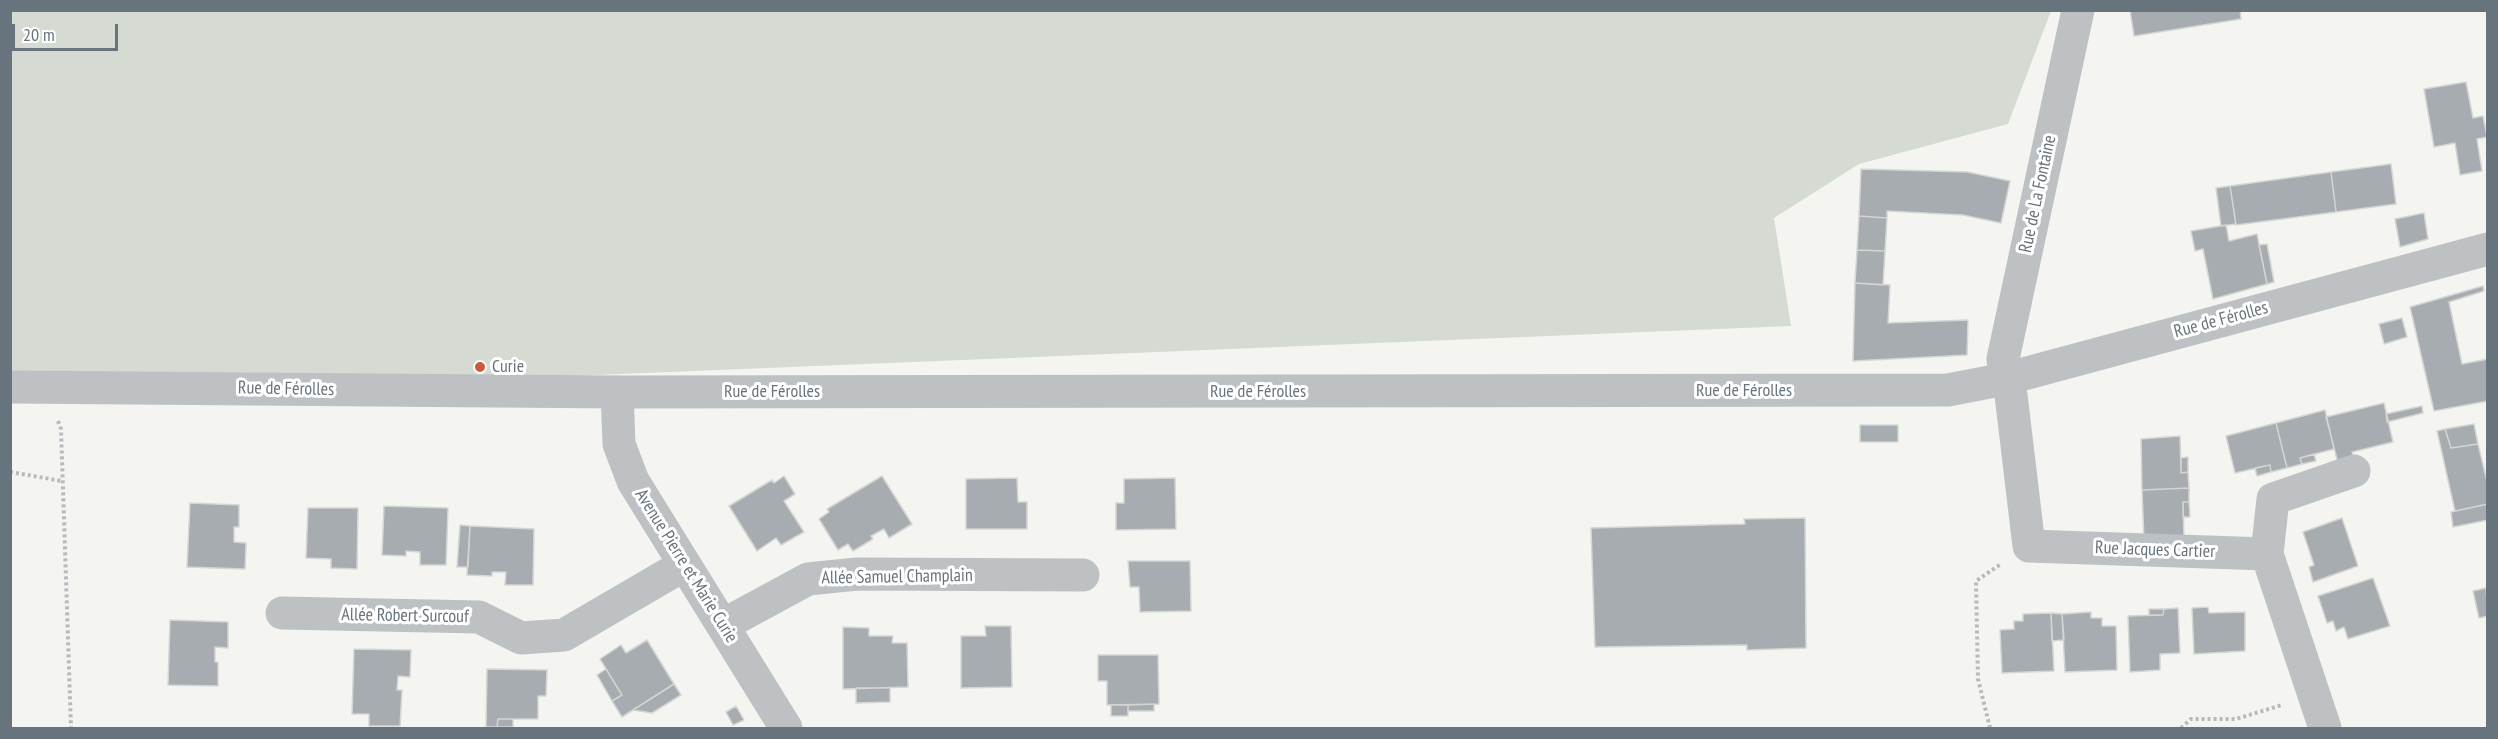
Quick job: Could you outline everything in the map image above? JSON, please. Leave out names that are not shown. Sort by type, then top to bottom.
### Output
[{"type":"street","name":"Rue de La Fontaine","points":[[2005,379],[2003,359],[2078,10]]},
{"type":"street","name":"Rue de Férolles","points":[[10,387],[617,392],[1948,390],[2005,379],[2487,249]]},
{"type":"street","points":[[2005,379],[2011,395],[2029,546]]},
{"type":"street","name":"Avenue Pierre et Marie Curie","points":[[617,392],[619,444],[633,481],[786,729]]},
{"type":"street","points":[[2325,729],[2267,554],[2274,499],[2354,471]]},
{"type":"street","name":"Rue Jacques Cartier","points":[[2029,546],[2267,554]]},
{"type":"street","name":"Allée Robert Surcouf","points":[[282,614],[479,617],[521,638],[564,635],[684,565]]},
{"type":"street","name":"Allée Samuel Champlain","points":[[723,625],[808,579],[857,574],[1083,575]]},
{"type":"path","points":[[46,387],[61,429],[70,729]]},
{"type":"path","points":[[10,472],[62,481]]},
{"type":"path","points":[[1990,729],[1978,679],[1976,581],[2029,546]]},
{"type":"path","points":[[2181,729],[2191,719],[2235,719],[2314,696]]},
{"type":"shaded area","points":[[10,11],[2051,11],[2008,124],[1859,164],[1774,218],[1791,326],[11,399]]},
{"type":"building","points":[[2130,10],[2240,10],[2241,19],[2134,36]]},
{"type":"building","points":[[2466,82],[2473,118],[2483,116],[2487,137],[2477,139],[2482,171],[2460,175],[2455,143],[2434,147],[2424,89]]},
{"type":"building","points":[[2391,164],[2396,204],[2336,212],[2331,172]]},
{"type":"building","points":[[1861,169],[1967,172],[2010,181],[2001,223],[1963,215],[1887,211],[1887,218],[1859,216]]},
{"type":"building","points":[[2331,172],[2336,212],[2236,225],[2230,186]]},
{"type":"building","points":[[2230,186],[2236,224],[2221,226],[2216,188]]},
{"type":"building","points":[[2424,213],[2428,239],[2400,247],[2395,219]]},
{"type":"building","points":[[1859,216],[1887,218],[1885,251],[1857,250]]},
{"type":"building","points":[[2226,225],[2229,241],[2257,234],[2267,284],[2213,299],[2203,249],[2195,251],[2191,231]]},
{"type":"building","points":[[2267,244],[2274,282],[2267,284],[2259,245]]},
{"type":"building","points":[[1857,250],[1885,251],[1883,285],[1855,283]]},
{"type":"building","points":[[1855,283],[1890,285],[1888,323],[1968,320],[1967,355],[1853,361]]},
{"type":"building","points":[[2483,286],[2484,291],[2449,302],[2462,364],[2488,359],[2488,401],[2434,411],[2410,307]]},
{"type":"building","points":[[2402,318],[2407,337],[2384,344],[2379,324]]},
{"type":"building","points":[[2384,403],[2393,442],[2352,452],[2354,458],[2338,463],[2326,417]]},
{"type":"building","points":[[2422,406],[2423,413],[2387,422],[2386,414]]},
{"type":"building","points":[[2325,410],[2334,449],[2300,458],[2302,464],[2287,468],[2276,423]]},
{"type":"building","points":[[2276,423],[2287,468],[2271,472],[2270,465],[2235,473],[2226,436]]},
{"type":"building","points":[[2474,424],[2478,444],[2451,448],[2445,429]]},
{"type":"building","points":[[1860,425],[1898,425],[1898,442],[1860,442]]},
{"type":"building","points":[[2445,429],[2451,448],[2478,444],[2488,486],[2488,504],[2455,511],[2437,431]]},
{"type":"building","points":[[2180,436],[2181,473],[2188,472],[2189,488],[2142,490],[2141,439]]},
{"type":"building","points":[[2314,454],[2316,461],[2302,464],[2300,458]]},
{"type":"building","points":[[2188,457],[2188,472],[2181,473],[2181,458]]},
{"type":"building","points":[[2270,465],[2271,472],[2257,476],[2255,468]]},
{"type":"building","points":[[784,476],[795,494],[784,501],[804,532],[781,545],[776,538],[757,551],[729,506],[772,480],[774,483]]},
{"type":"building","points":[[882,476],[912,524],[889,538],[884,529],[871,536],[873,539],[853,551],[848,544],[838,550],[819,519],[829,512],[827,509]]},
{"type":"building","points":[[1017,478],[1018,502],[1027,502],[1027,529],[966,529],[966,479]]},
{"type":"building","points":[[1175,478],[1176,529],[1116,530],[1116,503],[1124,503],[1124,479]]},
{"type":"building","points":[[2189,488],[2189,502],[2183,502],[2184,538],[2144,540],[2142,490]]},
{"type":"building","points":[[2183,502],[2189,502],[2190,517],[2183,517]]},
{"type":"building","points":[[190,503],[239,505],[239,527],[234,527],[234,542],[246,543],[245,569],[187,567]]},
{"type":"building","points":[[2488,504],[2488,520],[2453,527],[2451,512]]},
{"type":"building","points":[[384,506],[448,508],[446,565],[420,565],[420,552],[406,551],[406,556],[382,555]]},
{"type":"building","points":[[308,508],[358,508],[357,569],[331,568],[331,559],[306,558]]},
{"type":"building","points":[[1805,518],[1806,648],[1747,650],[1747,645],[1595,647],[1591,528],[1745,524],[1744,519]]},
{"type":"building","points":[[2342,518],[2358,566],[2313,582],[2309,567],[2314,565],[2303,532]]},
{"type":"building","points":[[460,525],[470,526],[468,567],[457,567]]},
{"type":"building","points":[[470,526],[534,529],[533,585],[505,585],[506,572],[492,572],[492,576],[467,575]]},
{"type":"building","points":[[1128,561],[1190,561],[1191,611],[1140,612],[1139,587],[1130,587]]},
{"type":"building","points":[[2373,578],[2390,626],[2348,639],[2344,627],[2336,631],[2333,621],[2327,623],[2318,596]]},
{"type":"building","points":[[2486,588],[2488,616],[2479,618],[2473,591]]},
{"type":"building","points":[[2208,607],[2209,613],[2245,612],[2245,651],[2194,654],[2192,608]]},
{"type":"building","points":[[2178,608],[2180,653],[2160,654],[2160,670],[2130,672],[2128,616],[2163,615],[2164,609]]},
{"type":"building","points":[[2149,609],[2164,609],[2163,615],[2149,615]]},
{"type":"building","points":[[2091,612],[2091,618],[2102,618],[2102,626],[2116,626],[2117,670],[2065,672],[2062,614]]},
{"type":"building","points":[[2051,613],[2062,614],[2064,640],[2052,641]]},
{"type":"building","points":[[2051,613],[2054,671],[2002,673],[2000,630],[2014,629],[2014,621],[2023,621],[2023,614]]},
{"type":"building","points":[[170,620],[228,622],[228,648],[215,647],[215,662],[218,662],[218,686],[168,685]]},
{"type":"building","points":[[985,626],[1011,626],[1012,687],[961,688],[961,636],[986,636]]},
{"type":"building","points":[[843,627],[869,628],[869,636],[893,636],[892,643],[907,643],[908,687],[843,689]]},
{"type":"building","points":[[647,640],[674,684],[622,717],[612,701],[622,695],[600,659],[621,645],[626,653]]},
{"type":"building","points":[[354,649],[411,650],[410,677],[398,676],[397,690],[402,690],[400,726],[369,726],[369,714],[352,714]]},
{"type":"building","points":[[1098,655],[1158,655],[1159,704],[1107,705],[1107,681],[1098,681]]},
{"type":"building","points":[[487,669],[547,670],[546,696],[538,696],[538,719],[498,719],[497,727],[486,727]]},
{"type":"building","points":[[606,669],[622,695],[612,701],[597,675]]},
{"type":"building","points":[[674,684],[681,695],[652,713],[633,710]]},
{"type":"building","points":[[856,688],[890,688],[890,702],[856,703]]},
{"type":"building","points":[[1154,704],[1154,711],[1128,711],[1128,705]]},
{"type":"building","points":[[1111,705],[1128,705],[1128,716],[1111,716]]},
{"type":"building","points":[[736,706],[744,720],[733,725],[726,712]]},
{"type":"building","points":[[498,719],[513,719],[513,727],[497,727]]},
{"type":"place","name":"Curie","points":[[480,367]]}]
